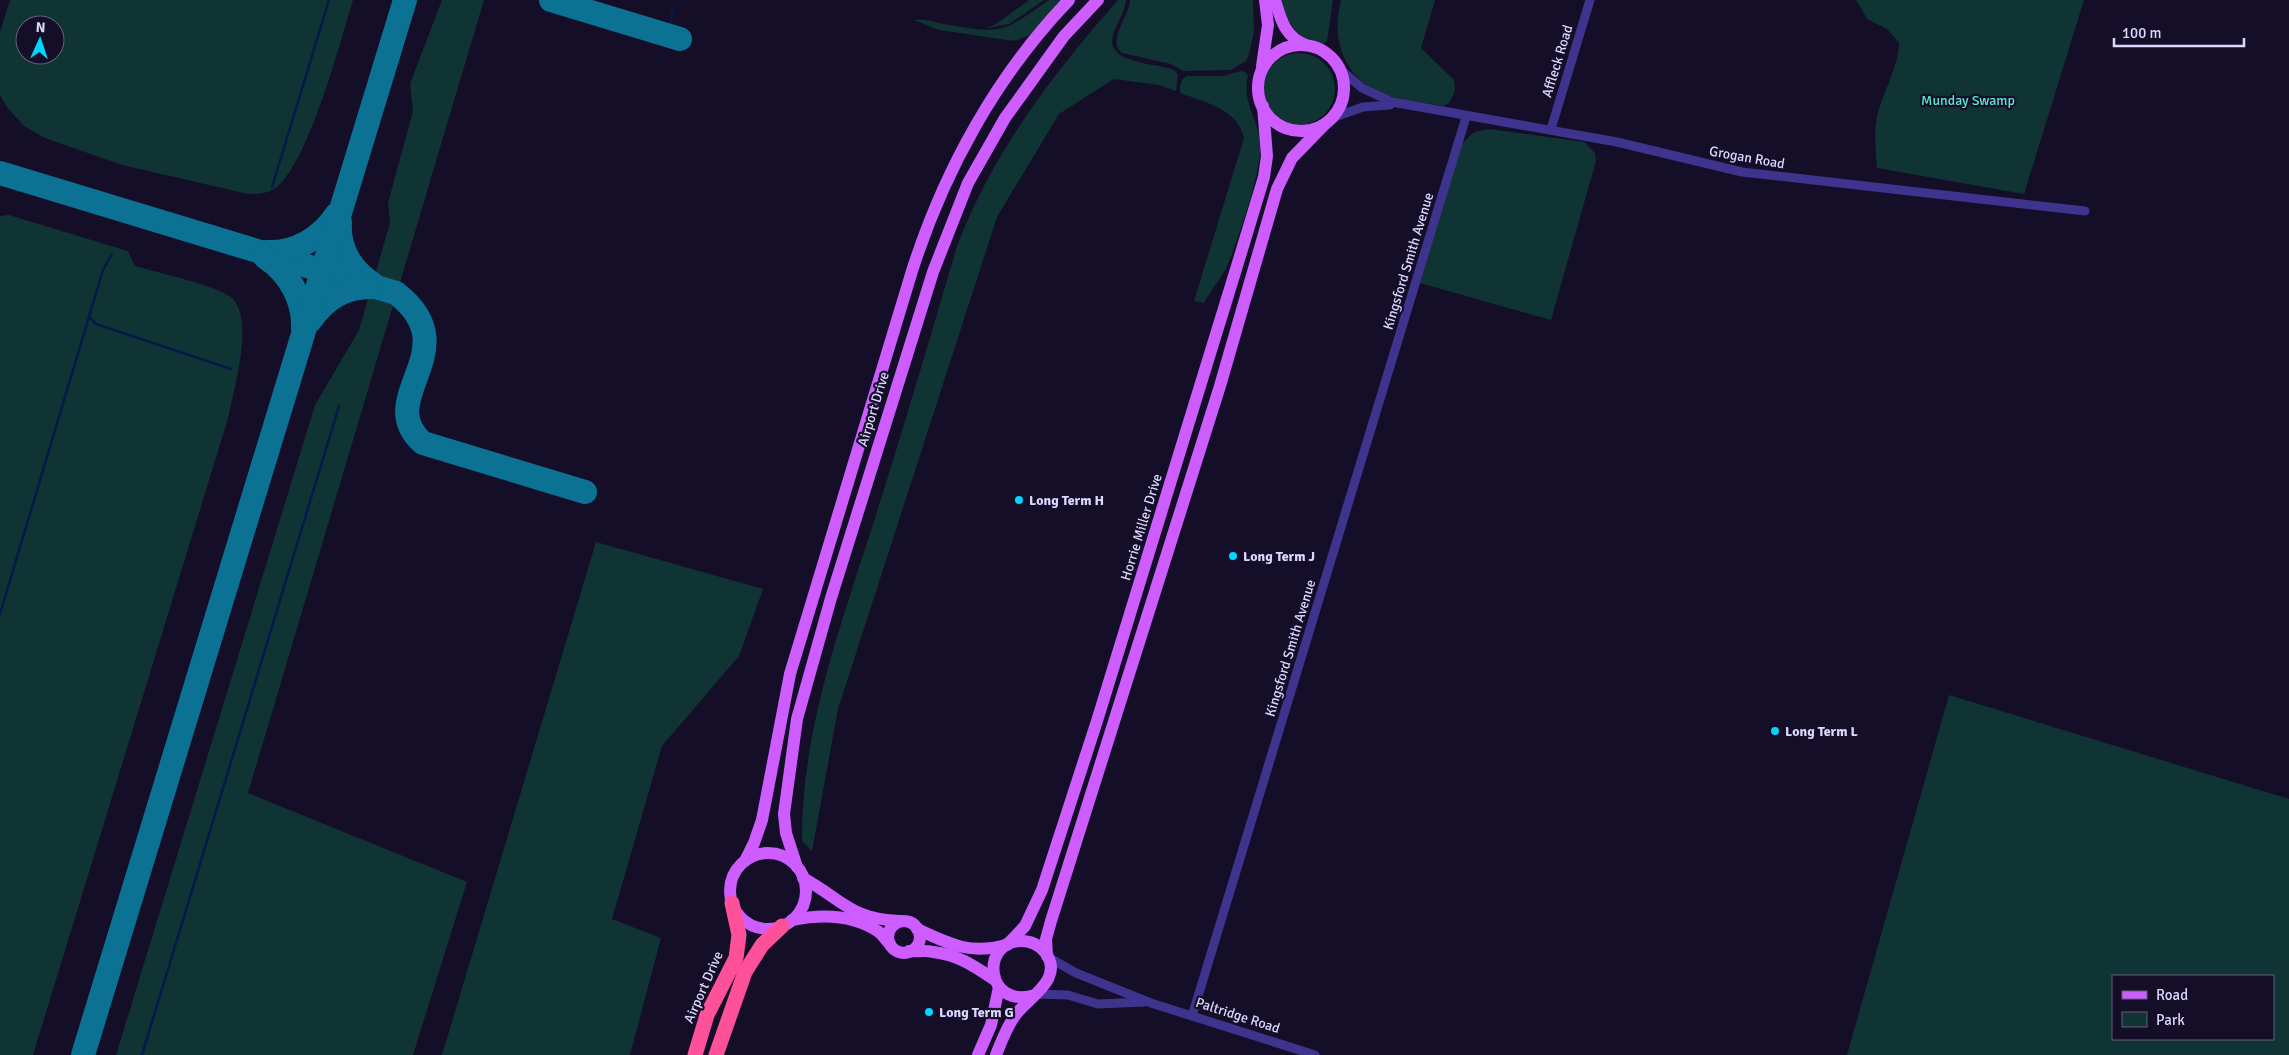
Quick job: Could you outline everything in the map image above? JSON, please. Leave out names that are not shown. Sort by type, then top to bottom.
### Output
[{"type":"highway","name":"Airport Drive","points":[[695,1055],[707,1015],[736,958],[739,935],[732,903]]},
{"type":"highway","points":[[716,1055],[748,965],[762,944],[787,923]]},
{"type":"main road","name":"Airport Drive","points":[[744,861],[754,843],[762,820],[790,674],[912,271],[929,222],[964,146],[994,96],[1026,50],[1069,0]]},
{"type":"main road","name":"Airport Drive","points":[[800,872],[786,834],[784,814],[798,719],[831,598],[933,272],[968,183],[1005,118],[1064,36],[1098,0]]},
{"type":"main road","points":[[1265,0],[1268,36],[1258,90],[1263,106],[1272,119],[1286,128],[1302,130],[1328,121]]},
{"type":"main road","points":[[996,1055],[1014,1017],[1048,982],[1050,968],[1046,939],[1051,921],[1217,395],[1278,189],[1292,158],[1338,110],[1344,90],[1341,70],[1330,55],[1298,42],[1286,30],[1275,0]]},
{"type":"main road","points":[[1261,74],[1265,65],[1279,51],[1288,47],[1307,45]]},
{"type":"main road","name":"Horrie Miller Drive","points":[[1006,945],[1017,937],[1031,916],[1048,871],[1097,721],[1240,257],[1264,177],[1267,156],[1263,106]]},
{"type":"main road","points":[[1036,994],[1014,997],[973,964],[962,959],[932,951],[900,952],[879,933],[869,927],[834,916],[821,915],[767,928],[752,925],[740,916],[732,903],[730,894],[731,880],[744,861],[758,854],[772,853],[786,858],[800,872],[851,910],[877,920],[910,922],[917,929],[964,948],[982,950],[1018,941],[1030,942],[1041,948],[1047,957]]},
{"type":"main road","points":[[787,923],[803,904],[806,891],[800,872]]},
{"type":"main road","points":[[890,944],[890,930],[900,921]]},
{"type":"main road","points":[[909,951],[918,942],[917,929]]},
{"type":"main road","points":[[978,1055],[991,1025],[997,983],[994,960],[1006,945]]},
{"type":"street","name":"Affleck Road","points":[[1551,129],[1590,0]]},
{"type":"street","name":"Grogan Road","points":[[1341,70],[1367,91],[1392,102],[1466,117],[1551,129],[1641,147],[1742,172],[1967,196],[2085,211]]},
{"type":"street","name":"Grogan Road","points":[[1328,121],[1371,105],[1408,106]]},
{"type":"street","name":"Kingsford Smith Avenue","points":[[1192,1016],[1466,117]]},
{"type":"street","name":"Paltridge Road","points":[[1047,957],[1076,974],[1151,1002],[1315,1055]]},
{"type":"street","name":"Paltridge Road","points":[[1036,994],[1068,995],[1098,1004],[1151,1002]]},
{"type":"green space","points":[[10,0],[353,0],[332,71],[301,152],[289,173],[277,187],[267,192],[248,194],[122,165],[45,138],[24,126],[7,107],[0,95],[0,32]]},
{"type":"green space","points":[[442,0],[484,0],[248,793],[467,882],[413,1055],[116,1055],[315,405],[359,330],[390,223],[388,203],[413,111],[410,84]]},
{"type":"green space","points":[[1029,0],[1044,0],[1009,24],[987,28],[996,24]]},
{"type":"green space","points":[[1049,0],[1061,0],[1030,35],[1014,41],[939,30],[914,20],[990,30],[1010,25],[1020,20]]},
{"type":"green space","points":[[1118,0],[1126,0],[1124,10],[1113,36],[1113,45],[1117,52],[1134,61],[1174,70],[1178,75],[1176,91],[1159,85],[1114,79],[1059,114],[997,217],[838,709],[812,851],[802,841],[803,800],[808,759],[825,679],[957,246],[988,178],[1026,116],[1070,57]]},
{"type":"green space","points":[[1130,0],[1253,0],[1254,32],[1246,61],[1231,70],[1183,71],[1171,64],[1122,53],[1116,41]]},
{"type":"green space","points":[[1279,0],[1333,0],[1327,41],[1323,44],[1313,42],[1299,34],[1290,23]]},
{"type":"green space","points":[[1341,0],[1435,0],[1421,48],[1454,80],[1455,91],[1449,103],[1443,106],[1396,98],[1374,90],[1362,81],[1352,71],[1340,46],[1338,16]]},
{"type":"green space","name":"Munday Swamp","points":[[1856,0],[2084,0],[2024,194],[1877,168],[1876,122],[1896,63],[1899,43],[1887,29],[1867,19]]},
{"type":"green space","points":[[1299,53],[1319,59],[1329,69],[1335,89],[1329,109],[1319,119],[1299,125],[1279,119],[1269,109],[1263,89],[1269,69],[1279,59]]},
{"type":"green space","points":[[1241,71],[1248,75],[1247,97],[1260,142],[1259,165],[1247,209],[1228,264],[1204,303],[1194,301],[1244,138],[1241,128],[1227,113],[1180,93],[1180,85],[1187,76],[1222,76]]},
{"type":"green space","points":[[1490,129],[1584,142],[1595,153],[1596,161],[1551,320],[1420,283],[1461,145],[1474,132]]},
{"type":"green space","points":[[9,215],[128,251],[135,266],[202,284],[226,294],[233,299],[239,309],[242,323],[241,355],[229,415],[33,1055],[0,1055],[0,216]]},
{"type":"green space","points":[[596,542],[763,589],[739,656],[662,746],[612,919],[661,938],[630,1055],[442,1055]]},
{"type":"green space","points":[[1949,695],[2289,799],[2289,1055],[1847,1055]]},
{"type":"waterway","points":[[272,187],[329,0]]},
{"type":"waterway","points":[[670,24],[673,9]]},
{"type":"waterway","points":[[0,614],[103,270],[112,254]]},
{"type":"waterway","points":[[89,317],[96,324],[231,369]]},
{"type":"waterway","points":[[142,1055],[339,406]]},
{"type":"taxiway","points":[[83,1055],[405,0]]},
{"type":"taxiway","points":[[551,0],[680,39]]},
{"type":"taxiway","points":[[0,173],[396,293],[416,314],[424,334],[423,354],[407,409],[410,426],[423,443],[585,492]]},
{"type":"taxiway","points":[[267,252],[278,252],[298,247],[315,237],[331,223],[337,214]]},
{"type":"taxiway","points":[[340,222],[341,241],[348,258],[358,272],[373,284]]},
{"type":"taxiway","points":[[265,257],[274,263],[288,279],[298,297],[303,317],[303,328]]},
{"type":"taxiway","points":[[310,321],[322,306],[336,296],[352,289],[371,287]]},
{"type":"place","name":"Long Term H","points":[[1019,500]]},
{"type":"place","name":"Long Term J","points":[[1233,556]]},
{"type":"place","name":"Long Term L","points":[[1775,731]]},
{"type":"place","name":"Long Term G","points":[[929,1012]]}]
